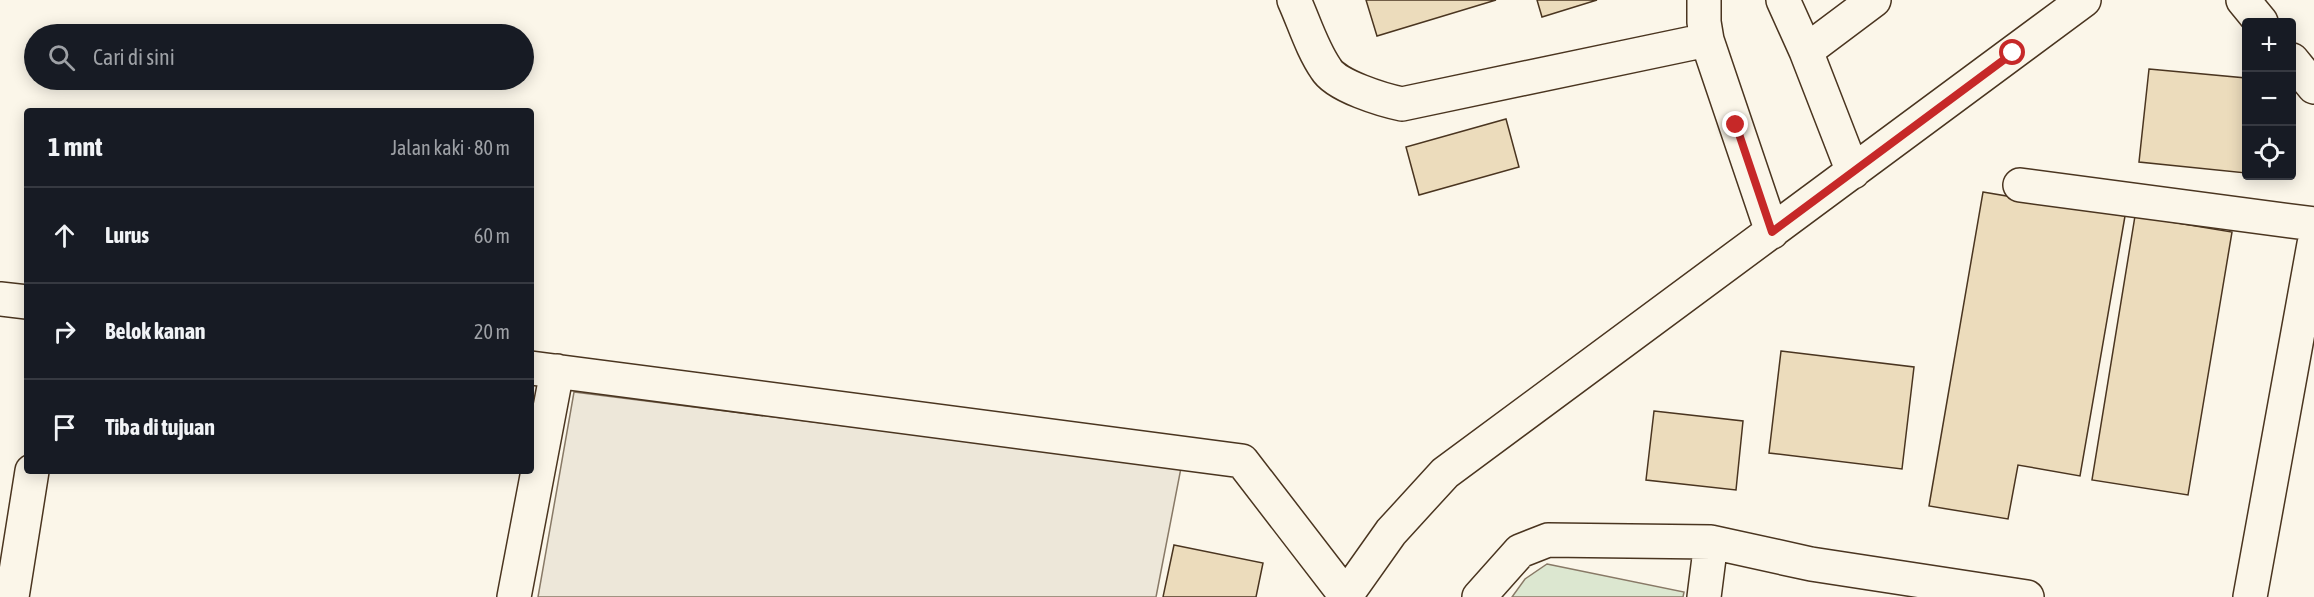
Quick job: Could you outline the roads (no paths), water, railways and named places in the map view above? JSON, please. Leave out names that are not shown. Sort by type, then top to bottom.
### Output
[{"type":"lane","points":[[1294,0],[1327,71],[1354,89],[1374,98],[1402,104],[1707,40]]},
{"type":"lane","points":[[1704,0],[1707,40],[1772,232]]},
{"type":"lane","points":[[1783,0],[1806,51],[1853,172]]},
{"type":"lane","points":[[1806,51],[1874,0]]},
{"type":"lane","points":[[534,446],[544,370],[1242,461],[1345,597],[1391,532],[1445,473],[2084,0]]},
{"type":"lane","points":[[2243,0],[2258,18]]},
{"type":"lane","points":[[2296,65],[2314,87]]},
{"type":"lane","points":[[2020,185],[2314,224]]},
{"type":"lane","points":[[2250,597],[2314,244]]},
{"type":"lane","points":[[0,298],[24,302]]},
{"type":"lane","points":[[12,597],[32,474]]},
{"type":"lane","points":[[514,597],[530,474]]},
{"type":"lane","points":[[1479,597],[1520,551],[1548,540],[1711,542],[1811,564],[2027,597]]},
{"type":"lane","points":[[1704,597],[1711,542]]}]
